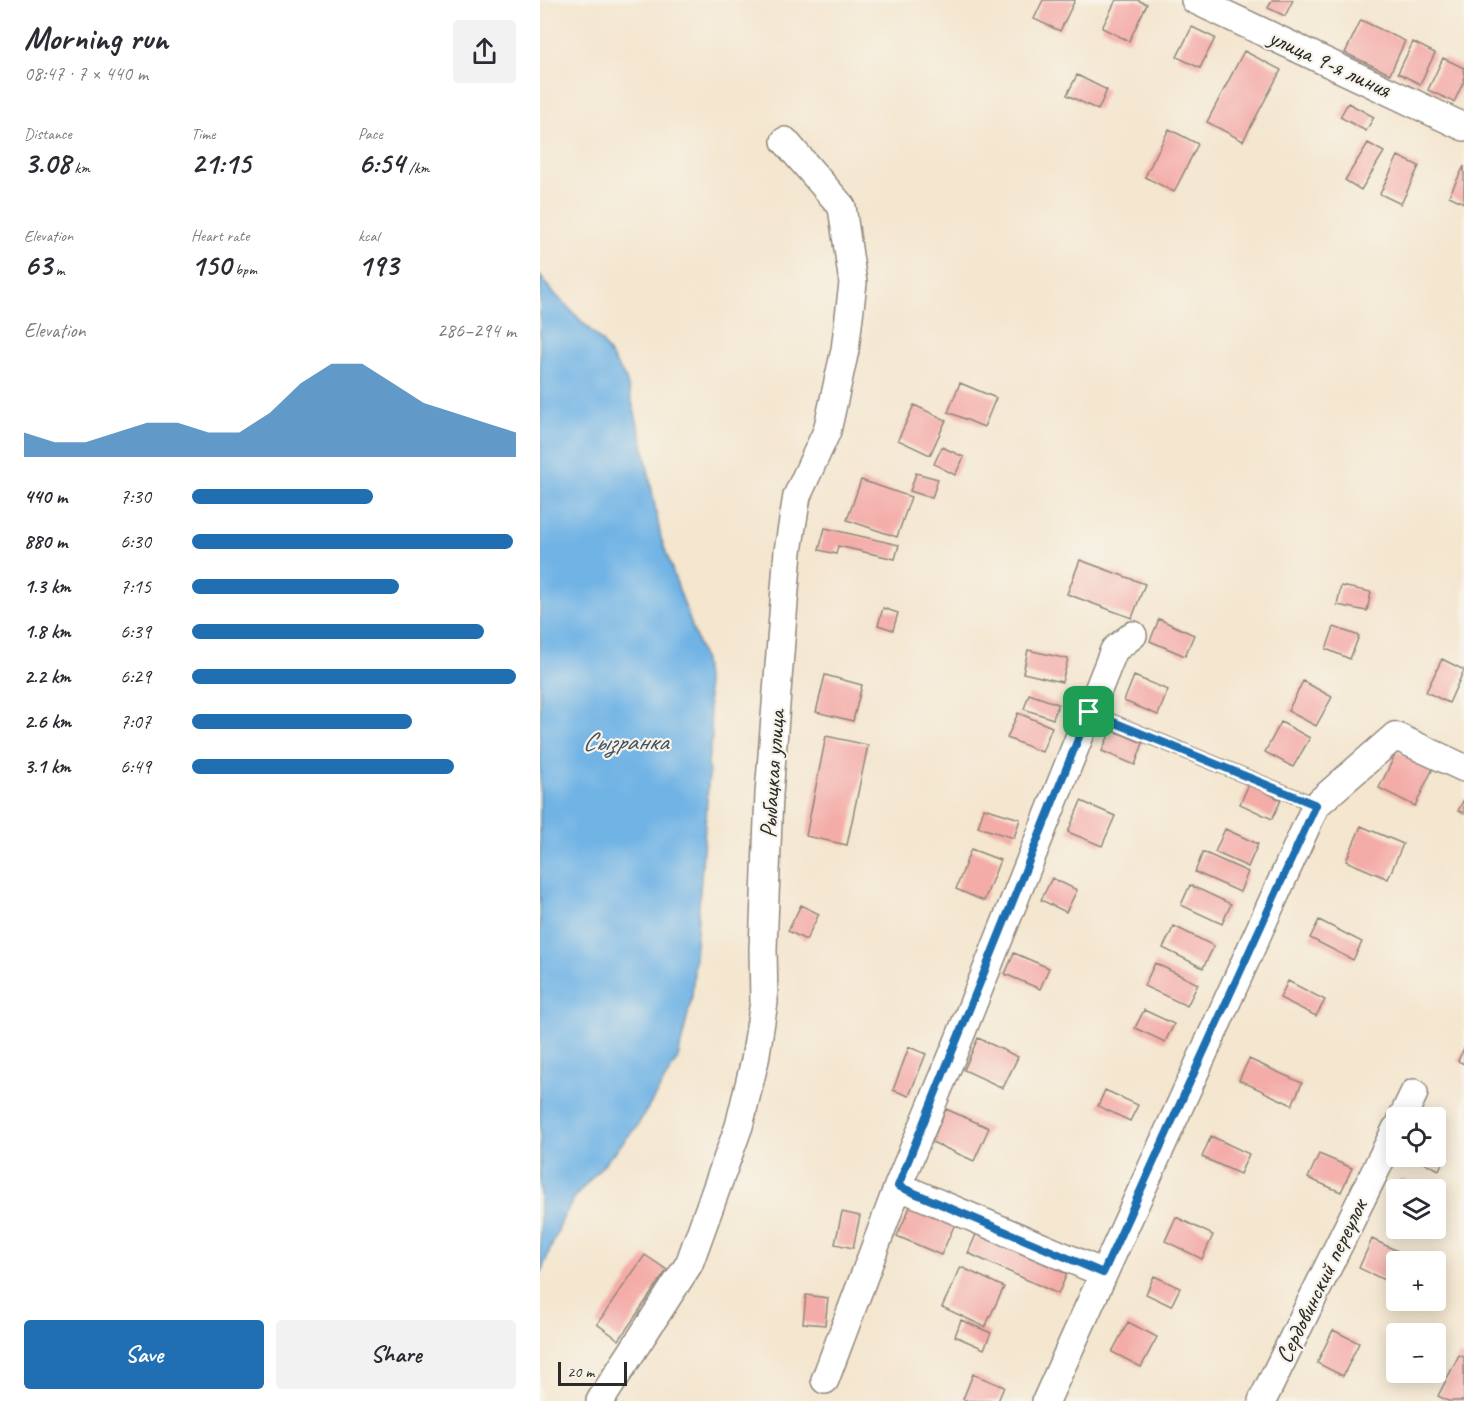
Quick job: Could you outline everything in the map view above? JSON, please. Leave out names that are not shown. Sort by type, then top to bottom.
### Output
[{"type":"street","name":"улица 9-я линия","points":[[1195,0],[1236,9],[1464,127]]},
{"type":"street","name":"Рыбацкая улица","points":[[600,1401],[689,1264],[739,1126],[755,1060],[764,1002],[763,949],[769,794],[788,551],[797,496],[827,431],[845,350],[853,283],[842,207],[785,141]]},
{"type":"street","points":[[825,1380],[898,1186],[1114,650],[1133,635]]},
{"type":"street","points":[[1046,1401],[1316,805],[1395,736],[1464,768]]},
{"type":"street","points":[[1407,1107],[1414,1093]]},
{"type":"street","name":"Сердовинский переулок","points":[[1262,1401],[1386,1149]]},
{"type":"street","points":[[898,1186],[1103,1273]]},
{"type":"lane","points":[[1089,712],[1316,805]]},
{"type":"water","name":"Сызранка","points":[[540,276],[602,342],[626,379],[643,444],[661,538],[704,661],[712,737],[708,762],[692,996],[678,1058],[637,1126],[575,1197],[563,1218],[540,1275]]},
{"type":"building","points":[[1043,0],[1075,0],[1060,31],[1034,19]]},
{"type":"building","points":[[1116,0],[1137,0],[1147,4],[1129,41],[1102,28]]},
{"type":"building","points":[[1272,0],[1293,0],[1285,16],[1268,8]]},
{"type":"building","points":[[1361,20],[1405,41],[1390,74],[1345,53]]},
{"type":"building","points":[[1192,27],[1215,38],[1200,68],[1177,57]]},
{"type":"building","points":[[1413,42],[1435,53],[1420,84],[1398,73]]},
{"type":"building","points":[[1244,51],[1281,70],[1243,141],[1207,122]]},
{"type":"building","points":[[1443,58],[1464,68],[1464,81],[1454,102],[1428,90]]},
{"type":"building","points":[[1077,75],[1107,90],[1098,110],[1067,95]]},
{"type":"building","points":[[1348,103],[1374,117],[1366,131],[1340,117]]},
{"type":"building","points":[[1169,129],[1198,144],[1174,192],[1145,177]]},
{"type":"building","points":[[1368,143],[1384,152],[1361,190],[1345,180]]},
{"type":"building","points":[[1398,156],[1419,166],[1401,204],[1380,194]]},
{"type":"building","points":[[1464,166],[1464,203],[1449,196]]},
{"type":"building","points":[[960,383],[996,398],[984,427],[948,412]]},
{"type":"building","points":[[914,405],[946,420],[930,455],[898,440]]},
{"type":"building","points":[[942,447],[964,457],[955,475],[934,464]]},
{"type":"building","points":[[916,473],[938,479],[932,498],[910,491]]},
{"type":"building","points":[[861,480],[911,497],[897,537],[847,520]]},
{"type":"building","points":[[825,528],[899,545],[895,559],[838,546],[836,554],[819,550]]},
{"type":"building","points":[[1080,560],[1145,584],[1132,618],[1067,594]]},
{"type":"building","points":[[1341,586],[1371,592],[1367,611],[1337,605]]},
{"type":"building","points":[[883,608],[898,613],[893,630],[878,625]]},
{"type":"building","points":[[1159,619],[1194,635],[1185,656],[1150,641]]},
{"type":"building","points":[[1334,627],[1359,636],[1350,659],[1326,649]]},
{"type":"building","points":[[1028,650],[1068,659],[1062,682],[1023,673]]},
{"type":"building","points":[[1442,659],[1464,670],[1449,703],[1426,692]]},
{"type":"building","points":[[825,675],[862,685],[853,721],[816,712]]},
{"type":"building","points":[[1134,676],[1168,690],[1158,715],[1124,701]]},
{"type":"building","points":[[1303,681],[1332,697],[1316,726],[1288,711]]},
{"type":"building","points":[[1029,694],[1058,704],[1053,719],[1024,709]]},
{"type":"building","points":[[1018,713],[1052,727],[1042,752],[1007,738]]},
{"type":"building","points":[[1281,722],[1310,738],[1293,767],[1265,752]]},
{"type":"building","points":[[1111,730],[1143,743],[1135,765],[1102,751]]},
{"type":"building","points":[[826,736],[868,745],[847,845],[806,836]]},
{"type":"building","points":[[1397,751],[1433,768],[1415,806],[1379,788]]},
{"type":"building","points":[[1249,784],[1281,800],[1272,819],[1240,804]]},
{"type":"building","points":[[1464,799],[1464,813],[1458,811]]},
{"type":"building","points":[[1081,801],[1115,816],[1102,846],[1068,832]]},
{"type":"building","points":[[984,808],[1020,819],[1014,838],[978,827]]},
{"type":"building","points":[[1361,826],[1403,844],[1388,879],[1346,861]]},
{"type":"building","points":[[1225,829],[1258,844],[1248,867],[1215,852]]},
{"type":"building","points":[[971,849],[1000,860],[984,901],[956,889]]},
{"type":"building","points":[[1203,852],[1248,872],[1240,892],[1195,872]]},
{"type":"building","points":[[1052,878],[1077,890],[1066,912],[1041,900]]},
{"type":"building","points":[[1190,885],[1231,904],[1222,924],[1181,905]]},
{"type":"building","points":[[801,905],[819,914],[806,940],[788,931]]},
{"type":"building","points":[[1319,920],[1362,942],[1353,960],[1310,938]]},
{"type":"building","points":[[1174,926],[1214,946],[1203,968],[1163,948]]},
{"type":"building","points":[[1014,953],[1049,968],[1040,989],[1005,974]]},
{"type":"building","points":[[1155,963],[1198,984],[1187,1006],[1144,986]]},
{"type":"building","points":[[1288,981],[1325,1000],[1316,1016],[1280,998]]},
{"type":"building","points":[[1144,1010],[1174,1024],[1165,1042],[1135,1028]]},
{"type":"building","points":[[978,1038],[1018,1057],[1003,1088],[964,1070]]},
{"type":"building","points":[[909,1047],[926,1054],[909,1096],[893,1090]]},
{"type":"building","points":[[1464,1048],[1464,1064],[1458,1061]]},
{"type":"building","points":[[1249,1059],[1302,1083],[1292,1105],[1239,1080]]},
{"type":"building","points":[[1105,1090],[1138,1105],[1130,1121],[1098,1106]]},
{"type":"building","points":[[946,1109],[989,1128],[974,1161],[932,1142]]},
{"type":"building","points":[[1211,1136],[1249,1154],[1240,1174],[1202,1157]]},
{"type":"building","points":[[1319,1154],[1352,1168],[1341,1192],[1308,1178]]},
{"type":"building","points":[[911,1205],[955,1224],[941,1255],[897,1236]]},
{"type":"building","points":[[842,1212],[860,1216],[853,1248],[835,1244]]},
{"type":"building","points":[[1176,1217],[1213,1235],[1202,1259],[1165,1241]]},
{"type":"building","points":[[977,1232],[1067,1274],[1058,1294],[968,1253]]},
{"type":"building","points":[[1372,1239],[1397,1251],[1386,1251],[1386,1281],[1359,1268]]},
{"type":"building","points":[[645,1255],[667,1270],[619,1340],[597,1324]]},
{"type":"building","points":[[961,1267],[1004,1287],[985,1327],[942,1307]]},
{"type":"building","points":[[1154,1276],[1180,1288],[1171,1306],[1146,1294]]},
{"type":"building","points":[[806,1295],[828,1298],[825,1325],[803,1323]]},
{"type":"building","points":[[961,1320],[991,1333],[984,1349],[955,1336]]},
{"type":"building","points":[[1128,1322],[1157,1337],[1141,1367],[1112,1352]]},
{"type":"building","points":[[1333,1330],[1359,1343],[1343,1376],[1317,1363]]},
{"type":"building","points":[[1459,1355],[1464,1357],[1464,1401],[1448,1401],[1438,1396]]},
{"type":"building","points":[[973,1374],[1004,1387],[998,1401],[963,1399]]},
{"type":"route","points":[[1089,712],[1316,805],[1103,1273],[898,1186],[1089,712]]}]
